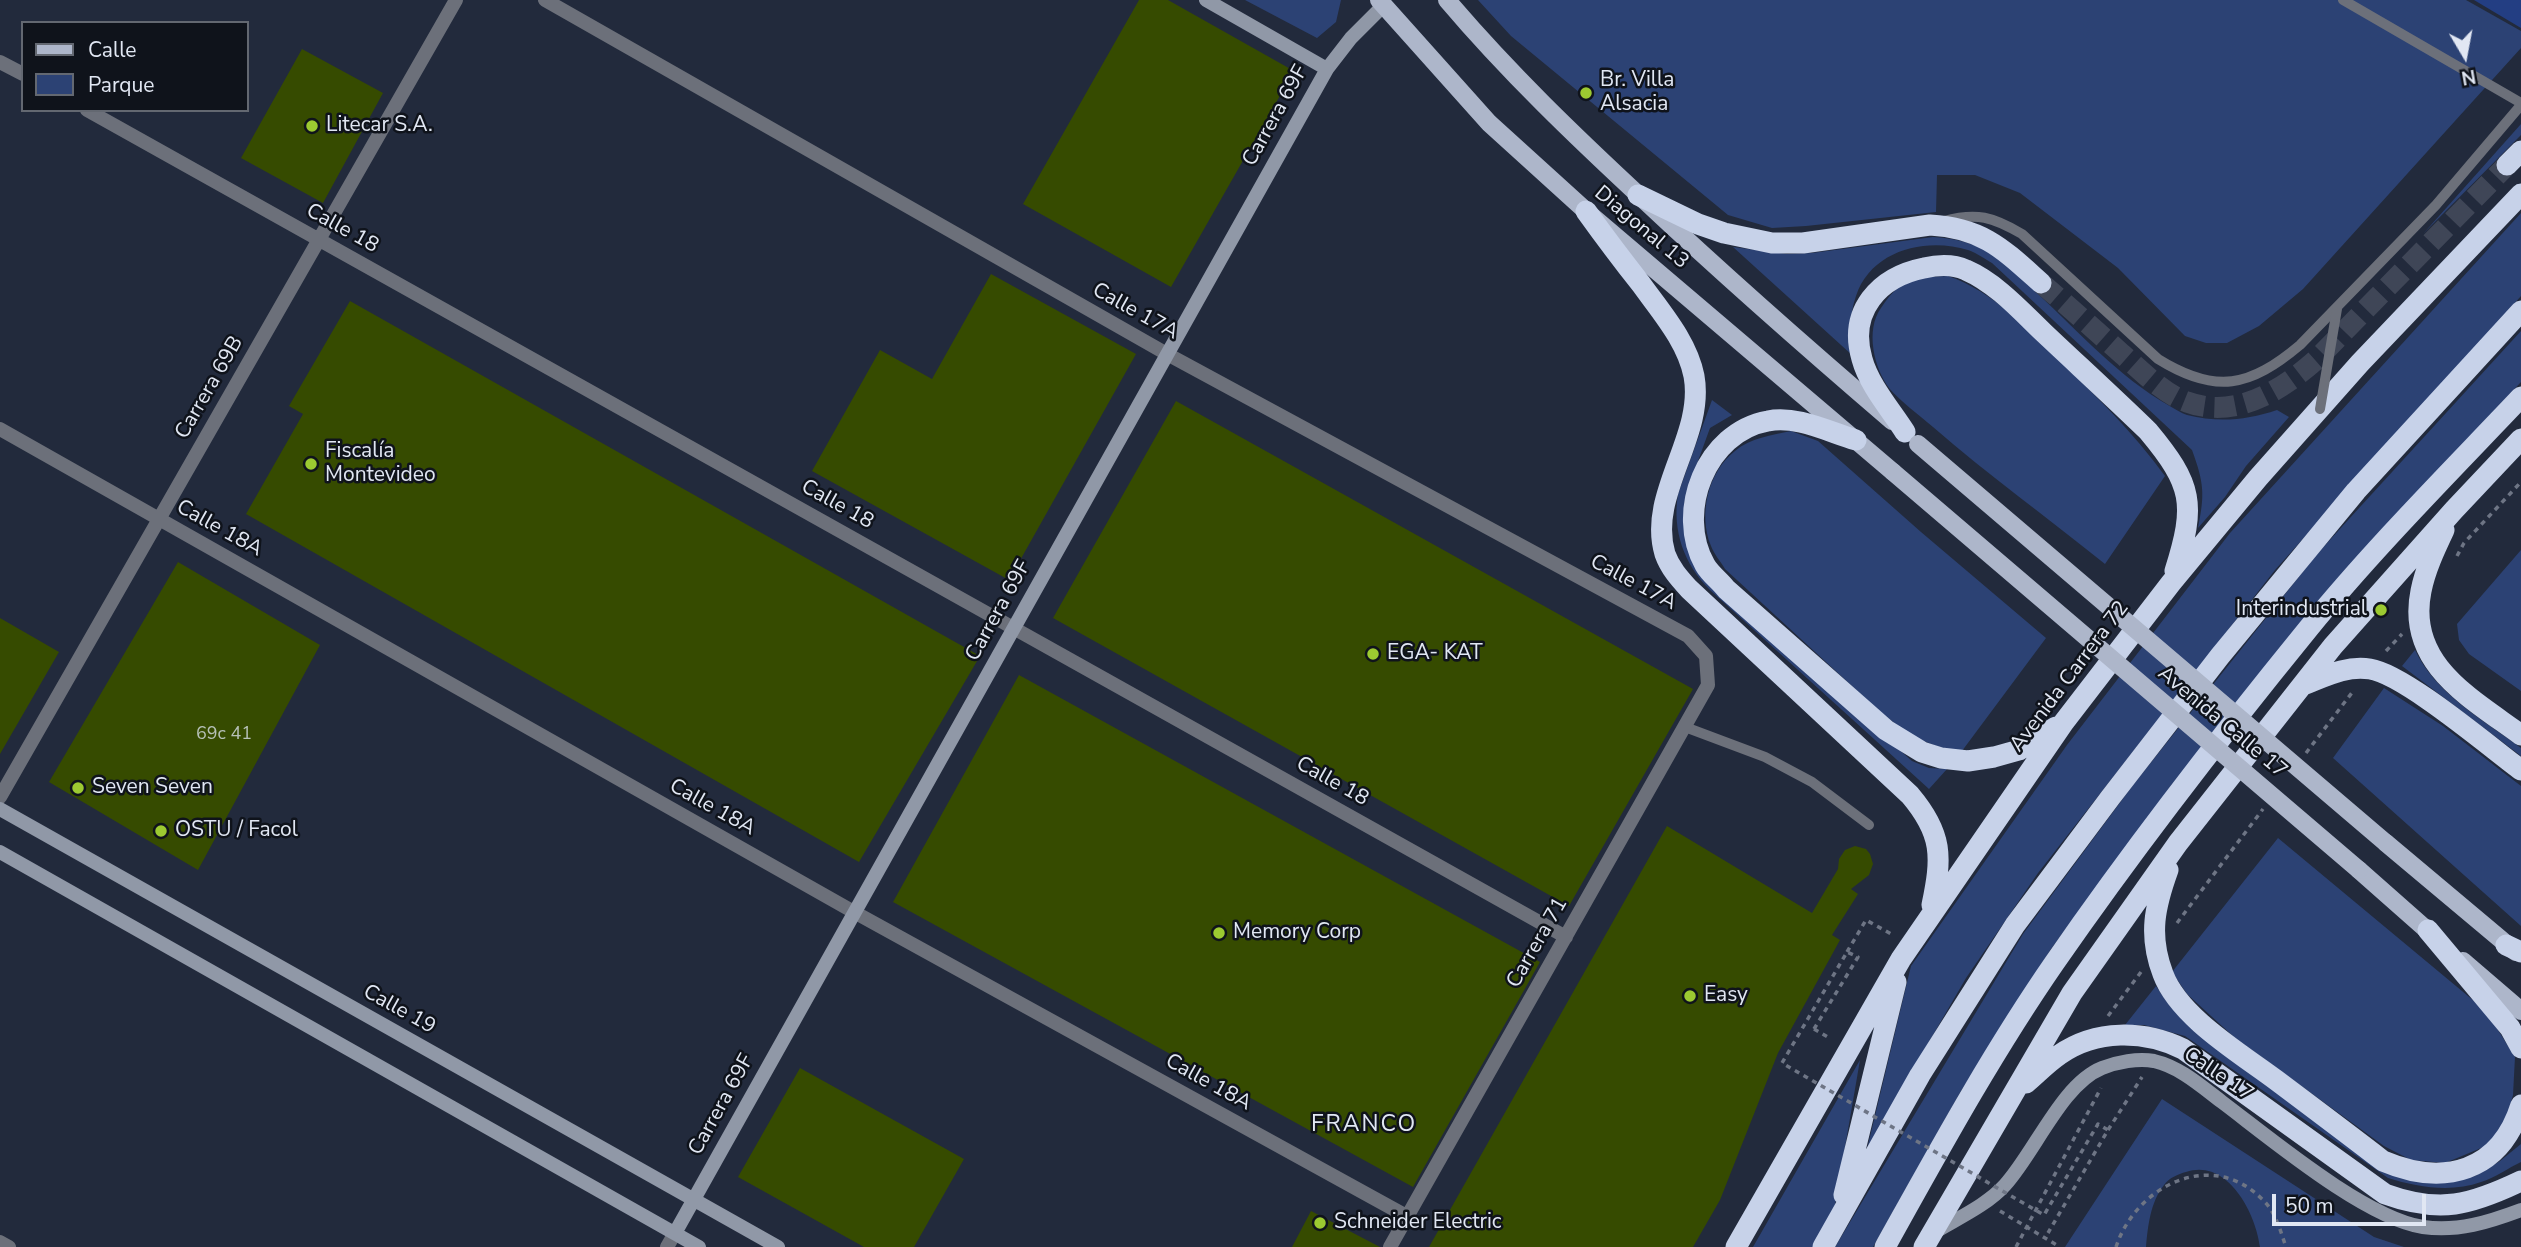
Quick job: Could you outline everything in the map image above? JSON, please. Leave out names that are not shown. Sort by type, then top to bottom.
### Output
[{"type":"highway","name":"Avenida Carrera 72","points":[[1736,1247],[1905,952],[2064,722],[2171,583],[2320,409],[2521,194]]},
{"type":"highway","points":[[1638,195],[1698,224],[1724,233],[1772,243],[1803,243],[1930,225],[1951,226],[1975,233],[2001,248],[2041,283]]},
{"type":"highway","points":[[1586,211],[1674,329],[1694,377],[1693,420],[1672,479],[1663,520],[1665,552],[1669,563],[1689,589],[1924,811],[1937,845],[1938,873],[1929,916]]},
{"type":"highway","points":[[1911,438],[1869,376],[1862,359],[1859,338],[1863,311],[1876,291],[1889,280],[1907,271],[1937,265],[1964,269],[1983,279],[2017,307],[2148,431],[2180,473],[2187,497],[2186,532],[2171,583]]},
{"type":"highway","points":[[1823,1247],[1920,1075],[2015,925],[2236,636],[2356,491],[2521,311]]},
{"type":"highway","points":[[1885,1247],[2005,1039],[2054,963],[2109,888],[2230,727],[2309,628],[2521,397]]},
{"type":"highway","points":[[1856,440],[1794,422],[1771,420],[1748,426],[1731,437],[1716,452],[1704,471],[1696,494],[1693,517],[1696,542],[1706,566],[1726,589],[1886,730],[1922,752],[1941,758],[1968,761],[1994,757],[2019,750],[2064,722]]},
{"type":"highway","points":[[1928,1241],[2072,993],[2178,843],[2333,646],[2521,439]]},
{"type":"highway","points":[[2454,510],[2421,590],[2421,634],[2429,656],[2442,673],[2521,735]]},
{"type":"highway","points":[[2301,686],[2348,669],[2370,669],[2389,676],[2417,693],[2521,770]]},
{"type":"highway","points":[[2178,843],[2156,904],[2154,924],[2157,952],[2170,987],[2190,1012],[2213,1032],[2383,1161],[2404,1170],[2445,1174],[2464,1170],[2484,1159],[2500,1147],[2511,1130],[2521,1105]]},
{"type":"highway","points":[[2428,930],[2510,1028],[2521,1048]]},
{"type":"highway","points":[[1838,1219],[1905,952]]},
{"type":"highway","points":[[2013,1093],[2075,1046],[2102,1037],[2143,1035],[2168,1041],[2183,1049],[2371,1186],[2409,1203],[2457,1205],[2486,1198],[2521,1181]]},
{"type":"main road","name":"Diagonal 13","points":[[1447,0],[1521,81],[1638,195],[1911,438]]},
{"type":"main road","name":"Diagonal 13","points":[[1381,3],[1489,123],[1586,211],[1893,472]]},
{"type":"main road","name":"Avenida Calle 17","points":[[1911,438],[2516,951]]},
{"type":"main road","name":"Avenida Calle 17","points":[[1893,472],[2521,1011]]},
{"type":"street","name":"Carrera 69B","points":[[0,797],[456,0]]},
{"type":"street","name":"Calle 17A","points":[[545,0],[1167,354],[1688,636],[1706,656]]},
{"type":"street","points":[[1206,0],[1327,69]]},
{"type":"street","name":"Carrera 69F","points":[[667,1247],[1327,69],[1381,3]]},
{"type":"street","points":[[0,61],[21,73]]},
{"type":"street","name":"Calle 18","points":[[91,112],[1566,937]]},
{"type":"street","name":"Calle 18A","points":[[0,429],[854,912],[1408,1217]]},
{"type":"street","name":"Carrera 71","points":[[1390,1247],[1708,685],[1706,656]]},
{"type":"street","name":"Calle 19","points":[[0,809],[778,1247]]},
{"type":"street","points":[[0,852],[699,1247]]},
{"type":"street","name":"Calle 17","points":[[1928,1241],[2002,1188],[2076,1086],[2087,1076],[2122,1061],[2152,1060],[2184,1074],[2310,1167],[2388,1216],[2421,1227],[2452,1229],[2488,1222],[2521,1210]]},
{"type":"street","points":[[0,1242],[9,1247]]},
{"type":"lane","points":[[1930,225],[1963,216],[1983,216],[2014,229],[2158,359],[2197,380],[2231,381],[2256,374],[2279,363],[2337,309],[2436,205],[2521,104],[2343,0]]},
{"type":"lane","points":[[2320,409],[2337,309]]},
{"type":"lane","points":[[1685,727],[1765,757],[1812,782],[1869,825]]},
{"type":"path","points":[[2452,565],[2464,543],[2521,482]]},
{"type":"path","points":[[2302,757],[2370,669],[2419,616]]},
{"type":"path","points":[[2102,1037],[2103,1022],[2270,801]]},
{"type":"path","points":[[1905,952],[1866,920],[1782,1063],[2044,1215],[2098,1124],[2109,1130]]},
{"type":"path","points":[[1814,1029],[1858,957],[1847,952]]},
{"type":"path","points":[[2046,1235],[2152,1060]]},
{"type":"path","points":[[2016,1247],[2096,1099],[2102,1086],[2102,1068]]},
{"type":"path","points":[[2116,1247],[2127,1222],[2140,1206],[2163,1186],[2179,1179],[2207,1175],[2238,1182],[2262,1198],[2278,1223],[2286,1247]]},
{"type":"path","points":[[1985,1201],[2028,1228],[2046,1235],[2060,1247]]},
{"type":"green space","points":[[1245,0],[1341,0],[1336,22],[1317,38]]},
{"type":"green space","points":[[1478,0],[2466,0],[2521,31],[2521,48],[2303,289],[2259,326],[2227,343],[2206,343],[2185,336],[2118,268],[2020,193],[1975,175],[1937,175],[1936,212],[1772,228],[1728,215],[1511,36]]},
{"type":"green space","points":[[2521,124],[2521,135],[2423,234]]},
{"type":"green space","points":[[2521,213],[2521,296],[2275,570],[2038,873],[1966,978],[1867,1149],[1911,966],[2067,745],[2230,533]]},
{"type":"green space","points":[[1933,237],[1966,242],[1992,254],[2014,271],[2116,368],[2150,394],[2180,412],[2222,420],[2277,410],[2289,417],[2246,466],[2225,497],[2198,528],[2202,489],[2192,450],[1992,263],[1981,256],[1952,246],[1935,245],[1902,251],[1887,258],[1863,280],[1856,296],[1852,310],[1852,355],[1733,247],[1787,254],[1812,253]]},
{"type":"green space","points":[[1948,276],[1995,301],[2021,323],[2115,416],[2165,476],[2105,564],[1954,445],[1899,398],[1884,380],[1873,349],[1873,327],[1881,308],[1895,290],[1909,281]]},
{"type":"green space","points":[[2521,331],[2521,382],[2407,503],[2173,783],[2051,949],[1961,1091],[1873,1247],[1835,1247],[2023,934],[2133,785],[2317,554]]},
{"type":"green space","points":[[1712,400],[1732,415],[1710,428],[1686,494],[1684,518],[1715,586],[1912,761],[1929,768],[1947,769],[1929,789],[1710,590],[1693,569],[1679,534],[1678,494]]},
{"type":"green space","points":[[1791,431],[1818,441],[2046,638],[1959,755],[1911,736],[1878,710],[1725,569],[1712,549],[1705,521],[1706,507],[1708,494],[1718,470],[1735,451],[1747,443]]},
{"type":"green space","points":[[2521,550],[2521,691],[2469,654],[2459,640],[2457,624]]},
{"type":"green space","points":[[2415,650],[2424,666],[2448,693],[2521,748],[2521,756],[2402,666]]},
{"type":"green space","points":[[2384,688],[2443,726],[2521,786],[2521,926],[2333,758]]},
{"type":"green space","points":[[2278,838],[2486,1011],[2515,1057],[2513,1095],[2505,1125],[2486,1146],[2445,1163],[2411,1160],[2384,1146],[2234,1037],[2187,994],[2172,972]]},
{"type":"green space","points":[[2156,986],[2191,1028],[2371,1157],[2446,1181],[2475,1176],[2521,1144],[2521,1162],[2486,1180],[2458,1187],[2422,1186],[2388,1178],[2185,1036],[2144,1025],[2125,1025]]},
{"type":"green space","points":[[1860,1060],[1833,1217],[1813,1247],[1753,1247]]},
{"type":"green space","points":[[2162,1099],[2374,1237],[2404,1247],[2260,1247],[2253,1219],[2237,1192],[2215,1173],[2201,1170],[2171,1178],[2159,1192],[2149,1223],[2146,1247],[2065,1247]]},
{"type":"shaded area","points":[[2474,0],[2521,0],[2521,28]]},
{"type":"building","points":[[1139,0],[1168,0],[1294,71],[1171,287],[1023,204]]},
{"type":"building","name":"Litecar S.A.","points":[[302,49],[383,93],[323,203],[241,158]]},
{"type":"building","points":[[991,274],[1136,354],[1009,580],[812,471],[880,350],[932,379]]},
{"type":"building","points":[[350,301],[980,656],[859,862],[246,514],[303,414],[289,406]]},
{"type":"building","name":"EGA- KAT","points":[[1176,401],[1693,689],[1569,906],[1053,618]]},
{"type":"building","points":[[178,562],[320,645],[198,870],[49,782]]},
{"type":"building","points":[[0,618],[59,652],[0,754]]},
{"type":"building","name":"Memory Corp","points":[[1019,675],[1540,962],[1413,1187],[893,902]]},
{"type":"building","name":"Easy","points":[[1667,826],[1812,913],[1838,869],[1839,859],[1845,850],[1855,846],[1866,849],[1873,864],[1869,875],[1851,889],[1858,894],[1832,935],[1840,940],[1778,1053],[1720,1200],[1693,1247],[1429,1247]]},
{"type":"building","points":[[800,1068],[964,1159],[914,1247],[864,1247],[738,1177]]},
{"type":"building","name":"Schneider Electric","points":[[1311,1211],[1380,1247],[1292,1247]]},
{"type":"tunnel","points":[[2041,283],[2169,393],[2205,407],[2240,404],[2273,391],[2317,359],[2507,165]]},
{"type":"place","name":"Br. Villa Alsacia","points":[[1586,93]]},
{"type":"place","name":"Litecar S.A.","points":[[312,126]]},
{"type":"place","name":"Fiscalía Montevideo","points":[[311,464]]},
{"type":"place","name":"Interindustrial","points":[[2381,610]]},
{"type":"place","name":"EGA- KAT","points":[[1373,654]]},
{"type":"place","name":"Seven Seven","points":[[78,788]]},
{"type":"place","name":"OSTU / Facol","points":[[161,831]]},
{"type":"place","name":"Memory Corp","points":[[1219,933]]},
{"type":"place","name":"Easy","points":[[1690,996]]},
{"type":"place","name":"Schneider Electric","points":[[1320,1223]]},
{"type":"district","name":"FRANCO","points":[[1364,1125]]}]
